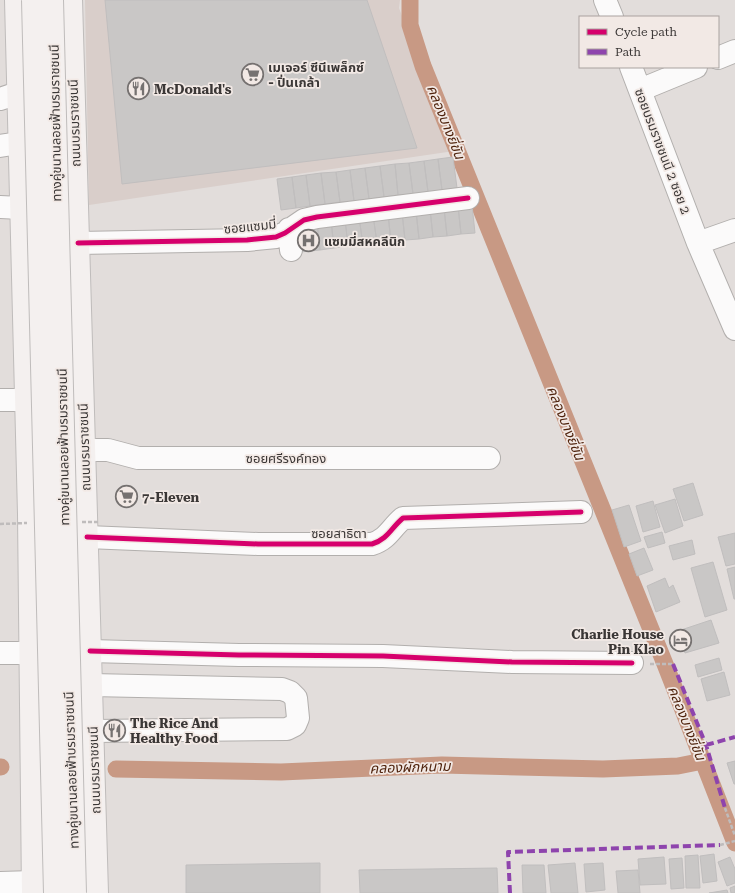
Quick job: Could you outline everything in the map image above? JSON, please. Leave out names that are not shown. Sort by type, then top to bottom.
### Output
[{"type":"main road","points":[[16,0],[9,96],[11,208],[26,400],[33,887]]},
{"type":"main road","name":"ทางคู่ขนานลอยฟ้าบรมราชชนนี","points":[[33,0],[55,893]]},
{"type":"main road","name":"ทางคู่ขนานลอยฟ้าบรมราชชนนี","points":[[52,0],[75,893]]},
{"type":"main road","name":"ถนนบรมราชชนนี","points":[[71,0],[97,893]]},
{"type":"street","points":[[605,0],[612,16]]},
{"type":"street","points":[[719,58],[735,51]]},
{"type":"street","name":"ซอยบรมราชชนนี 2 ซอย 2","points":[[631,68],[697,239],[735,329]]},
{"type":"street","points":[[640,90],[694,68]]},
{"type":"street","name":"ซอยแซมมี่","points":[[78,243],[247,240],[276,237],[290,240],[304,220],[317,217],[468,198]]},
{"type":"street","points":[[697,239],[735,230]]},
{"type":"street","points":[[0,400],[26,400]]},
{"type":"street","name":"ซอยศรีรงค์ทอง","points":[[84,450],[108,450],[138,458],[489,458]]},
{"type":"street","name":"ซอยสาธิตา","points":[[87,537],[258,544],[372,544],[381,541],[387,536],[394,526],[403,518],[581,512]]},
{"type":"street","points":[[0,645],[30,649]]},
{"type":"street","points":[[0,653],[30,649]]},
{"type":"street","points":[[90,651],[239,655],[383,656],[512,662],[632,663]]},
{"type":"street","points":[[91,685],[282,689],[290,692],[296,698],[298,718],[294,725],[287,729],[92,731]]},
{"type":"street","points":[[0,883],[33,887]]},
{"type":"path","points":[[632,663],[673,664]]},
{"type":"path","points":[[725,808],[735,836]]},
{"type":"path","points":[[720,846],[735,841]]},
{"type":"shaded area","name":"เมเจอร์ ซีนีเพล็กซ์ - ปิ่นเกล้า","points":[[85,0],[400,0],[399,8],[454,151],[89,205]]},
{"type":"building","name":"เมเจอร์ ซีนีเพล็กซ์ - ปิ่นเกล้า","points":[[105,0],[367,0],[417,148],[122,184]]},
{"type":"building","points":[[453,157],[457,188],[442,190],[438,159]]},
{"type":"building","points":[[438,159],[442,190],[428,192],[424,161]]},
{"type":"building","points":[[424,161],[428,192],[413,194],[409,163]]},
{"type":"building","points":[[409,163],[413,194],[398,195],[395,164]]},
{"type":"building","points":[[395,164],[398,195],[384,197],[380,166]]},
{"type":"building","points":[[380,166],[384,197],[369,199],[365,168]]},
{"type":"building","points":[[365,168],[369,199],[354,201],[350,170]]},
{"type":"building","points":[[350,170],[354,201],[340,202],[336,172]]},
{"type":"building","points":[[336,172],[340,202],[325,204],[321,173]]},
{"type":"building","points":[[321,173],[325,204],[310,206],[306,175]]},
{"type":"building","points":[[306,175],[310,206],[296,208],[292,177]]},
{"type":"building","points":[[292,177],[296,208],[281,210],[277,179]]},
{"type":"building","points":[[472,205],[475,233],[461,234],[458,206]]},
{"type":"building","points":[[458,206],[461,234],[447,236],[444,208]]},
{"type":"building","points":[[444,208],[447,236],[433,237],[430,209]]},
{"type":"building","points":[[430,209],[433,237],[419,239],[416,211]]},
{"type":"building","points":[[416,211],[419,239],[405,240],[402,212]]},
{"type":"building","points":[[402,212],[405,240],[391,242],[388,214]]},
{"type":"building","points":[[388,214],[391,242],[377,243],[373,215]]},
{"type":"building","points":[[373,215],[377,243],[363,245],[359,217]]},
{"type":"building","points":[[359,217],[363,245],[348,246],[345,219]]},
{"type":"building","points":[[345,219],[348,246],[334,248],[331,220]]},
{"type":"building","points":[[331,220],[334,248],[320,250],[317,222]]},
{"type":"building","name":"แซมมี่สหคลีนิก","points":[[317,222],[320,250],[300,252],[297,232]]},
{"type":"building","points":[[693,483],[703,515],[684,521],[673,489]]},
{"type":"building","points":[[675,499],[683,526],[665,533],[655,505]]},
{"type":"building","points":[[653,501],[660,527],[643,532],[636,506]]},
{"type":"building","points":[[629,505],[641,541],[624,547],[612,510]]},
{"type":"building","points":[[662,532],[665,543],[648,548],[644,537]]},
{"type":"building","points":[[735,533],[735,564],[726,566],[718,537]]},
{"type":"building","points":[[692,540],[695,554],[673,560],[669,546]]},
{"type":"building","points":[[644,548],[653,570],[637,576],[629,554]]},
{"type":"building","points":[[713,562],[727,610],[705,617],[691,568]]},
{"type":"building","points":[[735,567],[735,599],[734,599],[727,569]]},
{"type":"building","points":[[665,578],[669,588],[673,585],[680,602],[656,612],[647,586]]},
{"type":"building","points":[[711,620],[719,643],[685,653],[678,631]]},
{"type":"building","points":[[719,658],[722,670],[698,677],[695,665]]},
{"type":"building","points":[[724,672],[730,695],[707,701],[701,679]]},
{"type":"building","points":[[735,761],[735,784],[734,784],[727,763]]},
{"type":"building","points":[[714,854],[717,881],[703,883],[700,856]]},
{"type":"building","points":[[698,855],[700,888],[686,888],[685,856]]},
{"type":"building","points":[[664,857],[666,884],[640,885],[638,859]]},
{"type":"building","points":[[730,857],[735,869],[735,883],[727,886],[718,862]]},
{"type":"building","points":[[682,858],[684,888],[671,889],[669,859]]},
{"type":"building","points":[[320,863],[320,893],[186,893],[186,865]]},
{"type":"building","points":[[575,863],[578,893],[551,893],[548,865]]},
{"type":"building","points":[[603,863],[605,890],[586,892],[584,864]]},
{"type":"building","points":[[522,865],[544,865],[546,893],[523,893]]},
{"type":"building","points":[[497,868],[498,893],[360,893],[359,870]]},
{"type":"building","points":[[638,870],[640,893],[618,893],[616,871]]},
{"type":"building","points":[[735,886],[735,893],[731,893],[730,888]]},
{"type":"building","points":[[727,890],[728,893],[709,893]]},
{"type":"waterway","name":"คลองบางยี่ขัน","points":[[410,0],[410,25],[423,66],[665,664],[735,843]]},
{"type":"waterway","name":"คลองผักหนาม","points":[[116,769],[281,772],[442,765],[603,769],[678,766],[703,761]]},
{"type":"marked path","points":[[673,664],[706,745],[725,808]]},
{"type":"marked path","points":[[706,745],[735,737]]},
{"type":"marked path","points":[[510,893],[508,852],[720,845]]},
{"type":"cycle path","points":[[78,243],[247,240],[276,237],[285,233],[304,220],[317,217],[468,198]]},
{"type":"cycle path","points":[[87,537],[258,544],[372,544],[386,536],[403,518],[581,512]]},
{"type":"cycle path","points":[[90,651],[239,655],[383,656],[512,662],[632,663]]},
{"type":"place","name":"เมเจอร์ ซีนีเพล็กซ์ - ปิ่นเกล้า","points":[[252,74]]},
{"type":"place","name":"McDonald's","points":[[138,89]]},
{"type":"place","name":"แซมมี่สหคลีนิก","points":[[309,241]]},
{"type":"place","name":"7-Eleven","points":[[127,497]]},
{"type":"place","name":"Charlie House Pin Klao","points":[[680,641]]},
{"type":"place","name":"The Rice And Healthy Food","points":[[115,730]]}]
